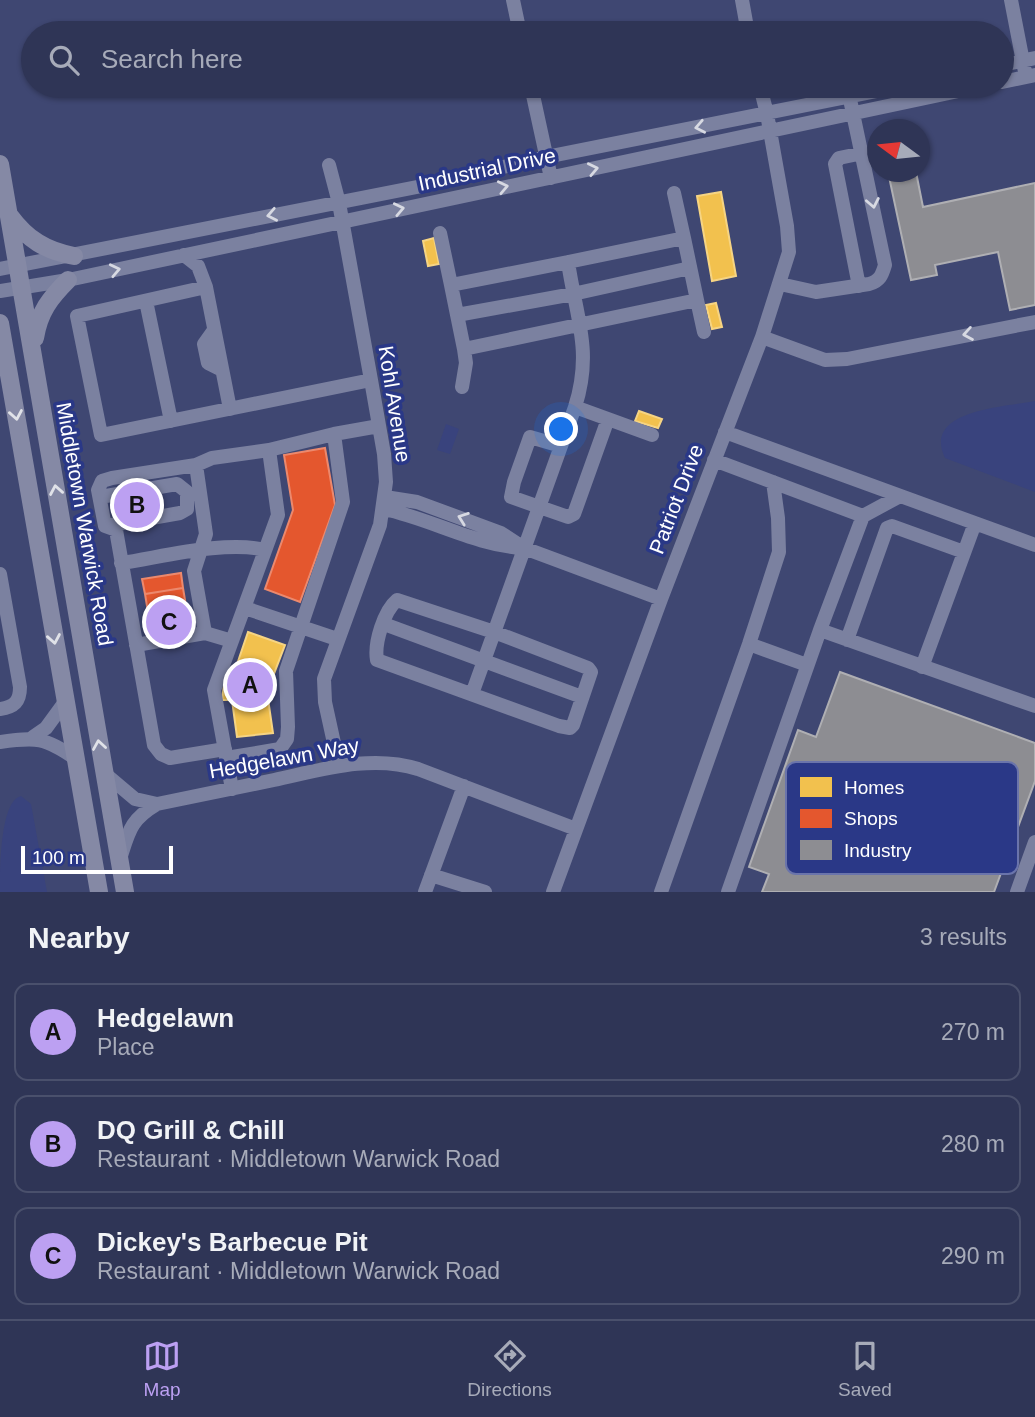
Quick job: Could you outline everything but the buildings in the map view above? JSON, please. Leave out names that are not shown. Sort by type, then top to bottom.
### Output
[{"type":"main road","name":"Middletown Warwick Road","points":[[0,164],[8,213],[9,267],[21,288],[125,892]]},
{"type":"main road","points":[[8,213],[20,230],[33,241],[55,253],[74,256]]},
{"type":"main road","points":[[32,351],[38,318],[49,298],[68,280]]},
{"type":"main road","points":[[1,332],[99,892]]},
{"type":"street","points":[[513,0],[517,21]]},
{"type":"street","points":[[742,0],[746,21]]},
{"type":"street","points":[[1010,0],[1028,59],[1030,76]]},
{"type":"street","points":[[534,98],[551,177]]},
{"type":"street","name":"Patriot Drive","points":[[553,892],[661,599],[762,337],[789,252],[787,226],[763,98]]},
{"type":"street","name":"Industrial Drive","points":[[9,267],[339,203],[546,157],[845,98]]},
{"type":"street","points":[[780,285],[816,292],[877,282],[882,275],[885,264],[850,98]]},
{"type":"street","name":"Industrial Drive","points":[[0,291],[68,280],[922,98]]},
{"type":"street","points":[[859,286],[835,164],[839,158],[863,153]]},
{"type":"street","name":"Kohl Avenue","points":[[329,165],[339,203],[384,454],[384,503],[380,525],[324,679],[339,766]]},
{"type":"street","points":[[674,193],[704,332]]},
{"type":"street","points":[[440,233],[466,363],[461,387]]},
{"type":"street","points":[[451,285],[684,238]]},
{"type":"street","points":[[184,255],[198,266],[206,287],[230,409]]},
{"type":"street","points":[[472,694],[575,407],[584,371],[581,325],[568,262]]},
{"type":"street","points":[[457,315],[573,294],[690,268]]},
{"type":"street","points":[[206,287],[77,316],[101,435],[371,380]]},
{"type":"street","points":[[464,349],[697,300]]},
{"type":"street","points":[[146,301],[171,421]]},
{"type":"street","points":[[762,337],[825,359],[847,359],[1035,322]]},
{"type":"street","points":[[575,407],[652,435]]},
{"type":"street","points":[[561,446],[530,437],[511,497],[568,517],[574,514],[608,419]]},
{"type":"street","points":[[104,526],[98,490],[102,481],[196,465],[212,458],[269,450],[379,426]]},
{"type":"street","points":[[724,432],[1035,545]]},
{"type":"street","points":[[104,526],[116,530],[154,746],[161,754],[170,758],[280,749],[287,739],[286,671],[343,502],[334,434]]},
{"type":"street","points":[[232,789],[214,690],[278,514],[269,450]]},
{"type":"street","points":[[714,460],[863,516]]},
{"type":"street","points":[[196,465],[206,534],[194,570],[205,633]]},
{"type":"street","points":[[661,892],[779,552],[773,482]]},
{"type":"street","points":[[100,497],[177,484],[187,492],[187,509],[180,513],[104,526]]},
{"type":"street","points":[[727,892],[863,516],[901,496]]},
{"type":"street","points":[[384,503],[417,502],[501,533],[524,548],[661,599]]},
{"type":"street","points":[[922,667],[975,523]]},
{"type":"street","points":[[847,640],[887,528],[892,526],[964,552]]},
{"type":"street","points":[[121,564],[201,551],[251,547],[265,550]]},
{"type":"street","points":[[0,575],[5,633],[20,695],[12,707],[0,709]]},
{"type":"street","points":[[397,600],[494,632],[588,668],[591,672],[573,725],[570,728],[559,726],[377,660],[375,649],[384,624],[391,606],[397,600]]},
{"type":"street","points":[[245,608],[337,639]]},
{"type":"street","points":[[384,624],[582,697]]},
{"type":"street","points":[[820,630],[1035,706]]},
{"type":"street","points":[[136,645],[205,633],[232,641]]},
{"type":"street","points":[[749,644],[807,665]]},
{"type":"street","points":[[33,737],[51,722],[65,702]]},
{"type":"street","points":[[0,741],[33,737],[76,759]]},
{"type":"street","name":"Hedgelawn Way","points":[[157,804],[339,766],[393,762],[576,829]]},
{"type":"street","points":[[103,772],[135,799],[157,804]]},
{"type":"street","points":[[425,892],[464,786]]},
{"type":"street","points":[[120,860],[130,827],[139,814],[157,804]]},
{"type":"street","points":[[1017,892],[1035,842]]},
{"type":"street","points":[[431,875],[485,892]]},
{"type":"water","points":[[1035,401],[1035,492],[945,458],[941,442],[945,430],[955,420],[987,409]]},
{"type":"water","points":[[446,424],[459,429],[450,454],[437,450]]},
{"type":"water","points":[[21,796],[31,804],[47,892],[0,892],[5,823],[14,801]]},
{"type":"place","name":"DQ Grill & Chill","points":[[137,505]]},
{"type":"place","name":"Dickey's Barbecue Pit","points":[[169,622]]},
{"type":"place","name":"Hedgelawn","points":[[250,685]]}]
